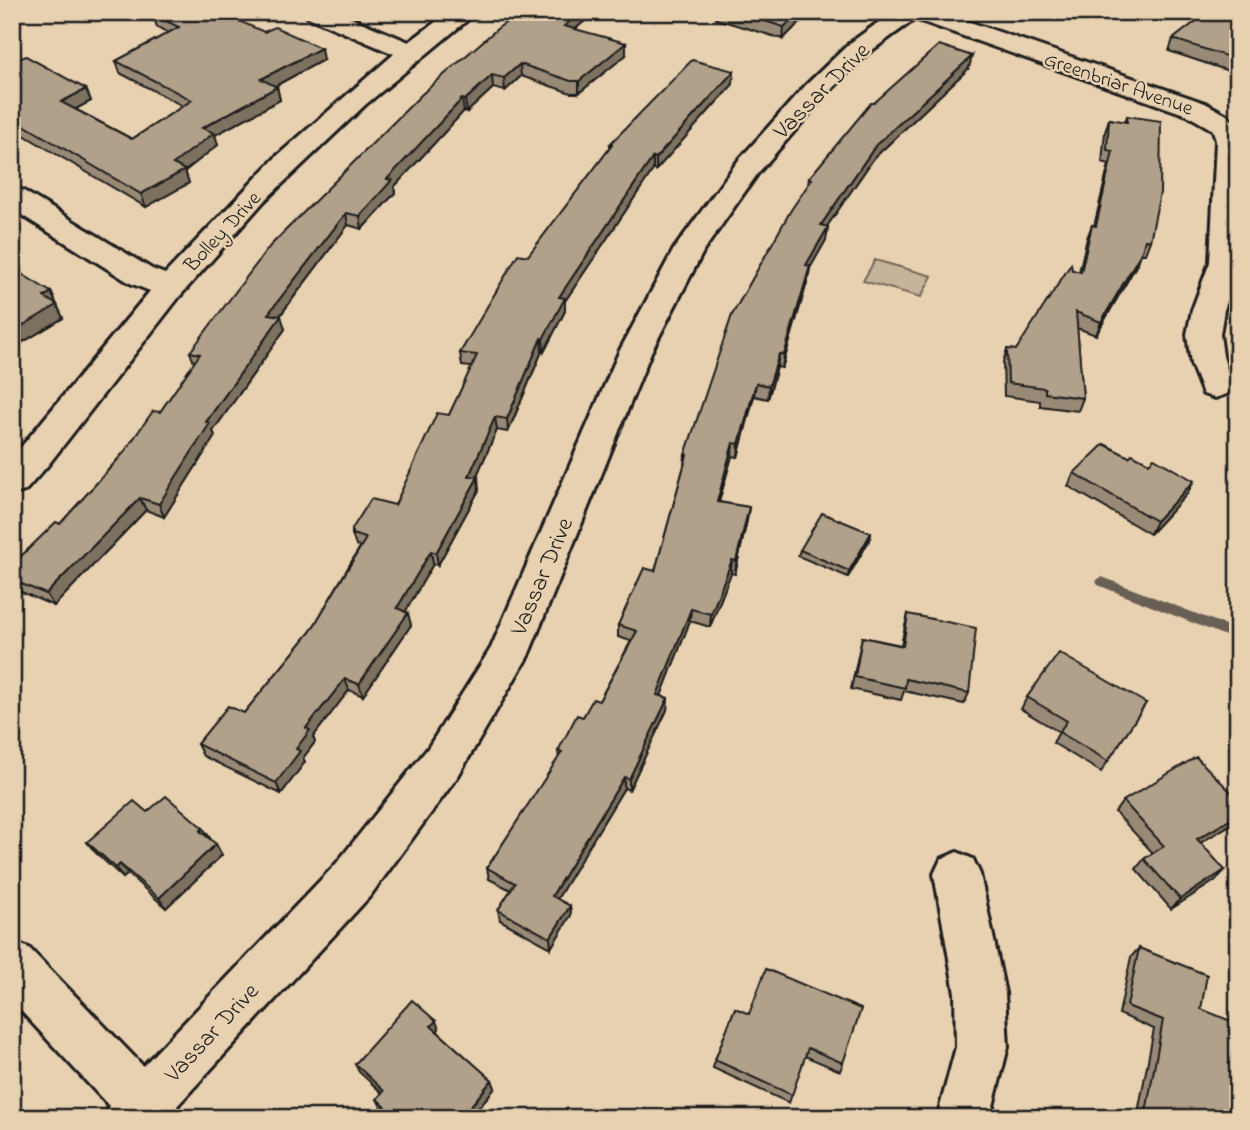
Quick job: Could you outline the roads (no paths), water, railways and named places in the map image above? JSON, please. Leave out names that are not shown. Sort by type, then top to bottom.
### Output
[{"type":"street","points":[[316,12],[410,52]]},
{"type":"street","name":"Bolley Drive","points":[[12,482],[170,287],[305,143],[410,52],[465,12]]},
{"type":"street","name":"Vassar Drive","points":[[143,1113],[353,880],[443,762],[508,656],[635,352],[689,248],[748,167],[815,91],[859,48],[909,12]]},
{"type":"street","name":"Greenbriar Avenue","points":[[917,12],[1196,109],[1216,118],[1228,129],[1225,262],[1221,282],[1204,324],[1203,345],[1215,386]]},
{"type":"street","points":[[12,196],[141,276],[170,287]]},
{"type":"street","points":[[957,874],[980,993],[982,1047],[962,1118]]},
{"type":"street","points":[[12,965],[143,1113]]},
{"type":"waterway","points":[[1102,582],[1238,636]]}]
